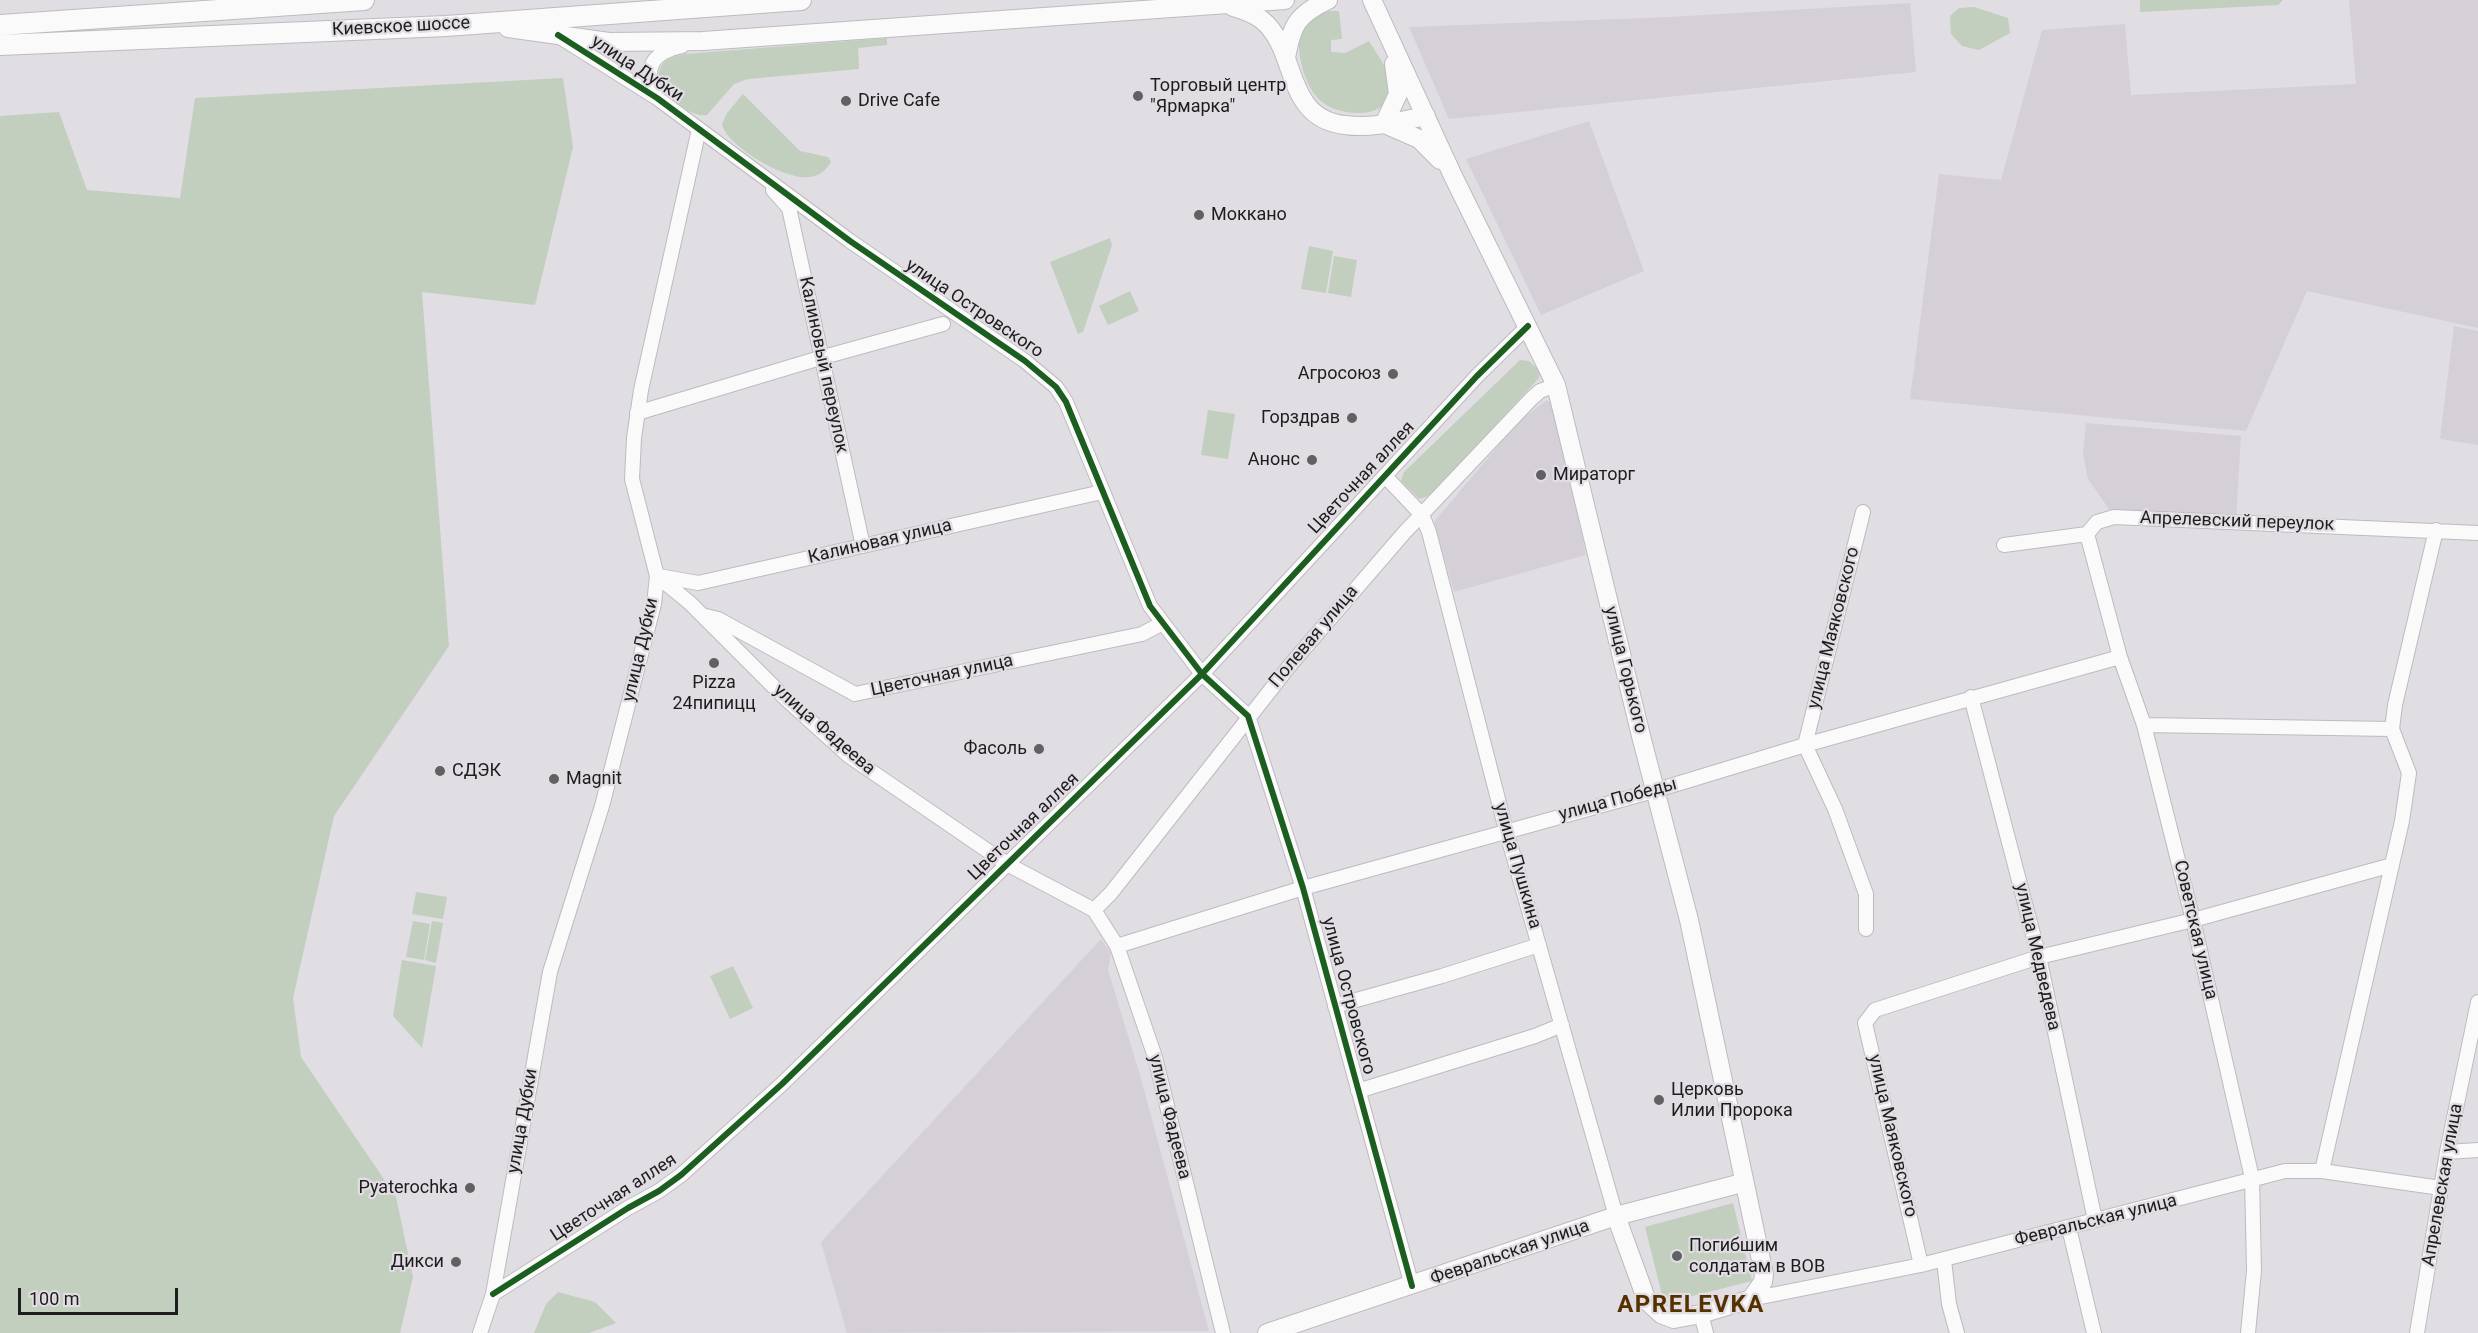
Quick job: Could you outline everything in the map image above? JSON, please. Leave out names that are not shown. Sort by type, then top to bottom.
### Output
[{"type":"highway","name":"Киевское шоссе","points":[[0,24],[364,0]]},
{"type":"highway","name":"Киевское шоссе","points":[[0,45],[446,26],[801,0]]},
{"type":"main road","points":[[446,26],[526,29],[609,42],[703,41],[1285,0]]},
{"type":"main road","points":[[1286,58],[1292,30],[1297,21],[1308,10],[1328,0]]},
{"type":"main road","points":[[1372,0],[1453,176]]},
{"type":"main road","points":[[1228,5],[1248,11],[1264,21],[1286,58],[1298,92],[1316,114],[1346,126],[1384,124],[1426,116]]},
{"type":"main road","points":[[1383,24],[1399,89],[1397,99],[1384,124]]},
{"type":"main road","points":[[1384,124],[1409,133],[1426,144],[1453,176]]},
{"type":"main road","name":"улица Горького","points":[[1453,176],[1556,385],[1641,736],[1692,930],[1742,1183],[1764,1274],[1763,1282],[1751,1299]]},
{"type":"main road","name":"Февральская улица","points":[[1267,1333],[1616,1216],[1742,1183]]},
{"type":"main road","points":[[1616,1216],[1647,1301],[1661,1314],[1674,1319],[1701,1314],[1751,1299]]},
{"type":"street","name":"улица Дубки","points":[[480,1333],[493,1294],[550,972],[604,797],[654,604],[657,576],[632,479],[637,413],[699,129],[657,98],[558,35]]},
{"type":"street","points":[[657,98],[650,80],[654,60],[666,50],[703,41]]},
{"type":"street","name":"улица Островского","points":[[699,129],[868,254],[1025,361],[1056,387],[1066,402],[1138,581],[1161,624],[1202,674],[1248,716],[1303,888],[1412,1286]]},
{"type":"street","name":"Калиновый переулок","points":[[773,190],[789,208],[863,546]]},
{"type":"street","points":[[637,413],[943,324]]},
{"type":"street","name":"Цветочная аллея","points":[[493,1294],[681,1175],[790,1076],[1202,674],[1477,376],[1528,326]]},
{"type":"street","name":"Полевая улица","points":[[1094,910],[1111,893],[1248,716],[1404,533],[1531,399],[1540,391],[1556,385]]},
{"type":"street","points":[[1385,476],[1422,515]]},
{"type":"street","name":"Калиновая улица","points":[[657,576],[698,583],[1102,492]]},
{"type":"street","name":"улица Маяковского","points":[[1805,745],[1863,512]]},
{"type":"street","name":"улица Пушкина","points":[[1422,515],[1429,532],[1506,830],[1616,1216]]},
{"type":"street","name":"Апрелевский переулок","points":[[2004,545],[2087,534],[2097,522],[2114,517],[2478,533]]},
{"type":"street","points":[[2322,1171],[2392,865],[2409,773],[2392,729],[2394,705],[2436,530]]},
{"type":"street","name":"Советская улица","points":[[2087,534],[2120,657],[2144,725],[2193,920],[2252,1178],[2254,1271],[2248,1333]]},
{"type":"street","name":"улица Фадеева","points":[[657,576],[701,614],[785,698],[849,756],[1007,864],[1094,910],[1117,946],[1155,1057],[1223,1333]]},
{"type":"street","name":"Цветочная улица","points":[[701,614],[717,619],[855,694],[1142,634],[1161,624]]},
{"type":"street","name":"улица Победы","points":[[1117,946],[1303,888],[1657,790],[1971,697],[2120,657]]},
{"type":"street","name":"улица Медведева","points":[[1971,697],[2039,957],[2095,1220]]},
{"type":"street","points":[[2144,725],[2392,729]]},
{"type":"street","points":[[1805,745],[1835,809],[1866,894],[1866,929]]},
{"type":"street","points":[[2039,957],[2193,920],[2392,865]]},
{"type":"street","points":[[1335,1006],[1442,976],[1539,945]]},
{"type":"street","name":"улица Маяковского","points":[[1921,1265],[1865,1023],[1875,1010],[2039,957]]},
{"type":"street","name":"Апрелевская улица","points":[[2417,1333],[2447,1152],[2478,1002]]},
{"type":"street","points":[[1358,1091],[1536,1036],[1562,1025]]},
{"type":"street","points":[[2447,1152],[2478,1150]]},
{"type":"street","name":"Февральская улица","points":[[1751,1299],[1944,1260],[2285,1171],[2322,1171],[2441,1188]]},
{"type":"street","points":[[2069,1228],[2094,1333]]},
{"type":"street","points":[[1944,1260],[1948,1304],[1957,1333]]},
{"type":"street","points":[[1701,1314],[1706,1333]]},
{"type":"shaded area","points":[[2349,0],[2478,0],[2478,328],[2307,291],[2246,431],[1910,399],[1939,174],[2001,180],[2042,30],[2125,24],[2131,95],[2356,84]]},
{"type":"shaded area","points":[[1910,3],[1916,72],[1449,119],[1409,27],[1669,17]]},
{"type":"shaded area","points":[[1589,121],[1644,271],[1541,315],[1466,159]]},
{"type":"shaded area","points":[[2454,326],[2478,331],[2478,445],[2440,439]]},
{"type":"shaded area","points":[[1547,400],[1555,406],[1586,555],[1454,592],[1434,522],[1519,421]]},
{"type":"shaded area","points":[[2086,423],[2241,436],[2236,519],[2111,512],[2088,479],[2083,454]]},
{"type":"shaded area","points":[[1101,939],[1111,953],[1108,970],[1140,1075],[1209,1331],[847,1333],[821,1242]]},
{"type":"green space","points":[[2140,0],[2283,0],[2278,5],[2140,12]]},
{"type":"green space","points":[[1974,7],[2008,18],[2010,33],[1979,50],[1962,46],[1951,34],[1950,16],[1959,8]]},
{"type":"green space","points":[[1329,11],[1339,11],[1342,39],[1331,40],[1331,52],[1345,53],[1369,41],[1390,78],[1391,91],[1387,100],[1373,111],[1352,113],[1333,108],[1319,99],[1306,78],[1299,47],[1301,34],[1308,24]]},
{"type":"green space","points":[[887,38],[887,45],[858,48],[859,69],[748,79],[734,84],[707,115],[693,113],[686,109],[667,93],[658,81],[660,69],[665,62],[685,54]]},
{"type":"green space","points":[[563,78],[573,147],[535,305],[422,292],[449,646],[334,816],[293,998],[301,1057],[396,1197],[413,1277],[400,1333],[0,1333],[0,116],[59,112],[87,190],[180,198],[195,98]]},
{"type":"green space","points":[[743,94],[800,151],[828,157],[831,162],[827,168],[809,177],[787,174],[759,160],[734,142],[722,124],[727,113]]},
{"type":"green space","points":[[1110,238],[1112,245],[1083,332],[1078,334],[1050,262]]},
{"type":"green space","points":[[1309,246],[1333,251],[1326,293],[1301,289]]},
{"type":"green space","points":[[1334,256],[1357,260],[1351,297],[1328,293]]},
{"type":"green space","points":[[1130,291],[1139,311],[1108,325],[1099,306]]},
{"type":"green space","points":[[1520,360],[1529,361],[1540,371],[1539,378],[1431,495],[1419,499],[1401,481],[1404,472]]},
{"type":"green space","points":[[1208,410],[1235,414],[1228,459],[1201,455]]},
{"type":"green space","points":[[416,892],[447,897],[443,919],[412,914]]},
{"type":"green space","points":[[413,921],[430,924],[424,960],[406,957]]},
{"type":"green space","points":[[432,921],[443,923],[436,963],[425,960]]},
{"type":"green space","points":[[402,960],[436,966],[422,1048],[393,1016]]},
{"type":"green space","points":[[733,966],[753,1008],[730,1019],[710,976]]},
{"type":"green space","points":[[1733,1203],[1752,1281],[1664,1303],[1645,1227]]},
{"type":"green space","points":[[558,1292],[595,1302],[616,1323],[589,1333],[534,1333],[546,1304]]},
{"type":"cycle path","points":[[558,35],[657,98],[850,241],[1025,361],[1056,387],[1066,402],[1150,606],[1202,674],[1248,716],[1303,888],[1412,1286]]},
{"type":"cycle path","points":[[493,1294],[628,1208],[659,1191],[681,1175],[782,1084],[1202,674],[1477,376],[1528,326]]},
{"type":"place","name":"Торговый центр \"Ярмарка\"","points":[[1138,96]]},
{"type":"place","name":"Drive Cafe","points":[[846,101]]},
{"type":"place","name":"Моккано","points":[[1199,215]]},
{"type":"place","name":"Агросоюз","points":[[1393,374]]},
{"type":"place","name":"Горздрав","points":[[1352,418]]},
{"type":"place","name":"Анонс","points":[[1312,460]]},
{"type":"place","name":"Мираторг","points":[[1541,475]]},
{"type":"place","name":"Pizza 24пипицц","points":[[714,663]]},
{"type":"place","name":"Фасоль","points":[[1039,749]]},
{"type":"place","name":"СДЭК","points":[[440,771]]},
{"type":"place","name":"Magnit","points":[[554,779]]},
{"type":"place","name":"Церковь Илии Пророка","points":[[1659,1100]]},
{"type":"place","name":"Pyaterochka","points":[[470,1188]]},
{"type":"place","name":"Погибшим солдатам в ВОВ","points":[[1677,1256]]},
{"type":"place","name":"Дикси","points":[[456,1262]]},
{"type":"district","name":"APRELEVKA","points":[[1691,1306]]}]
